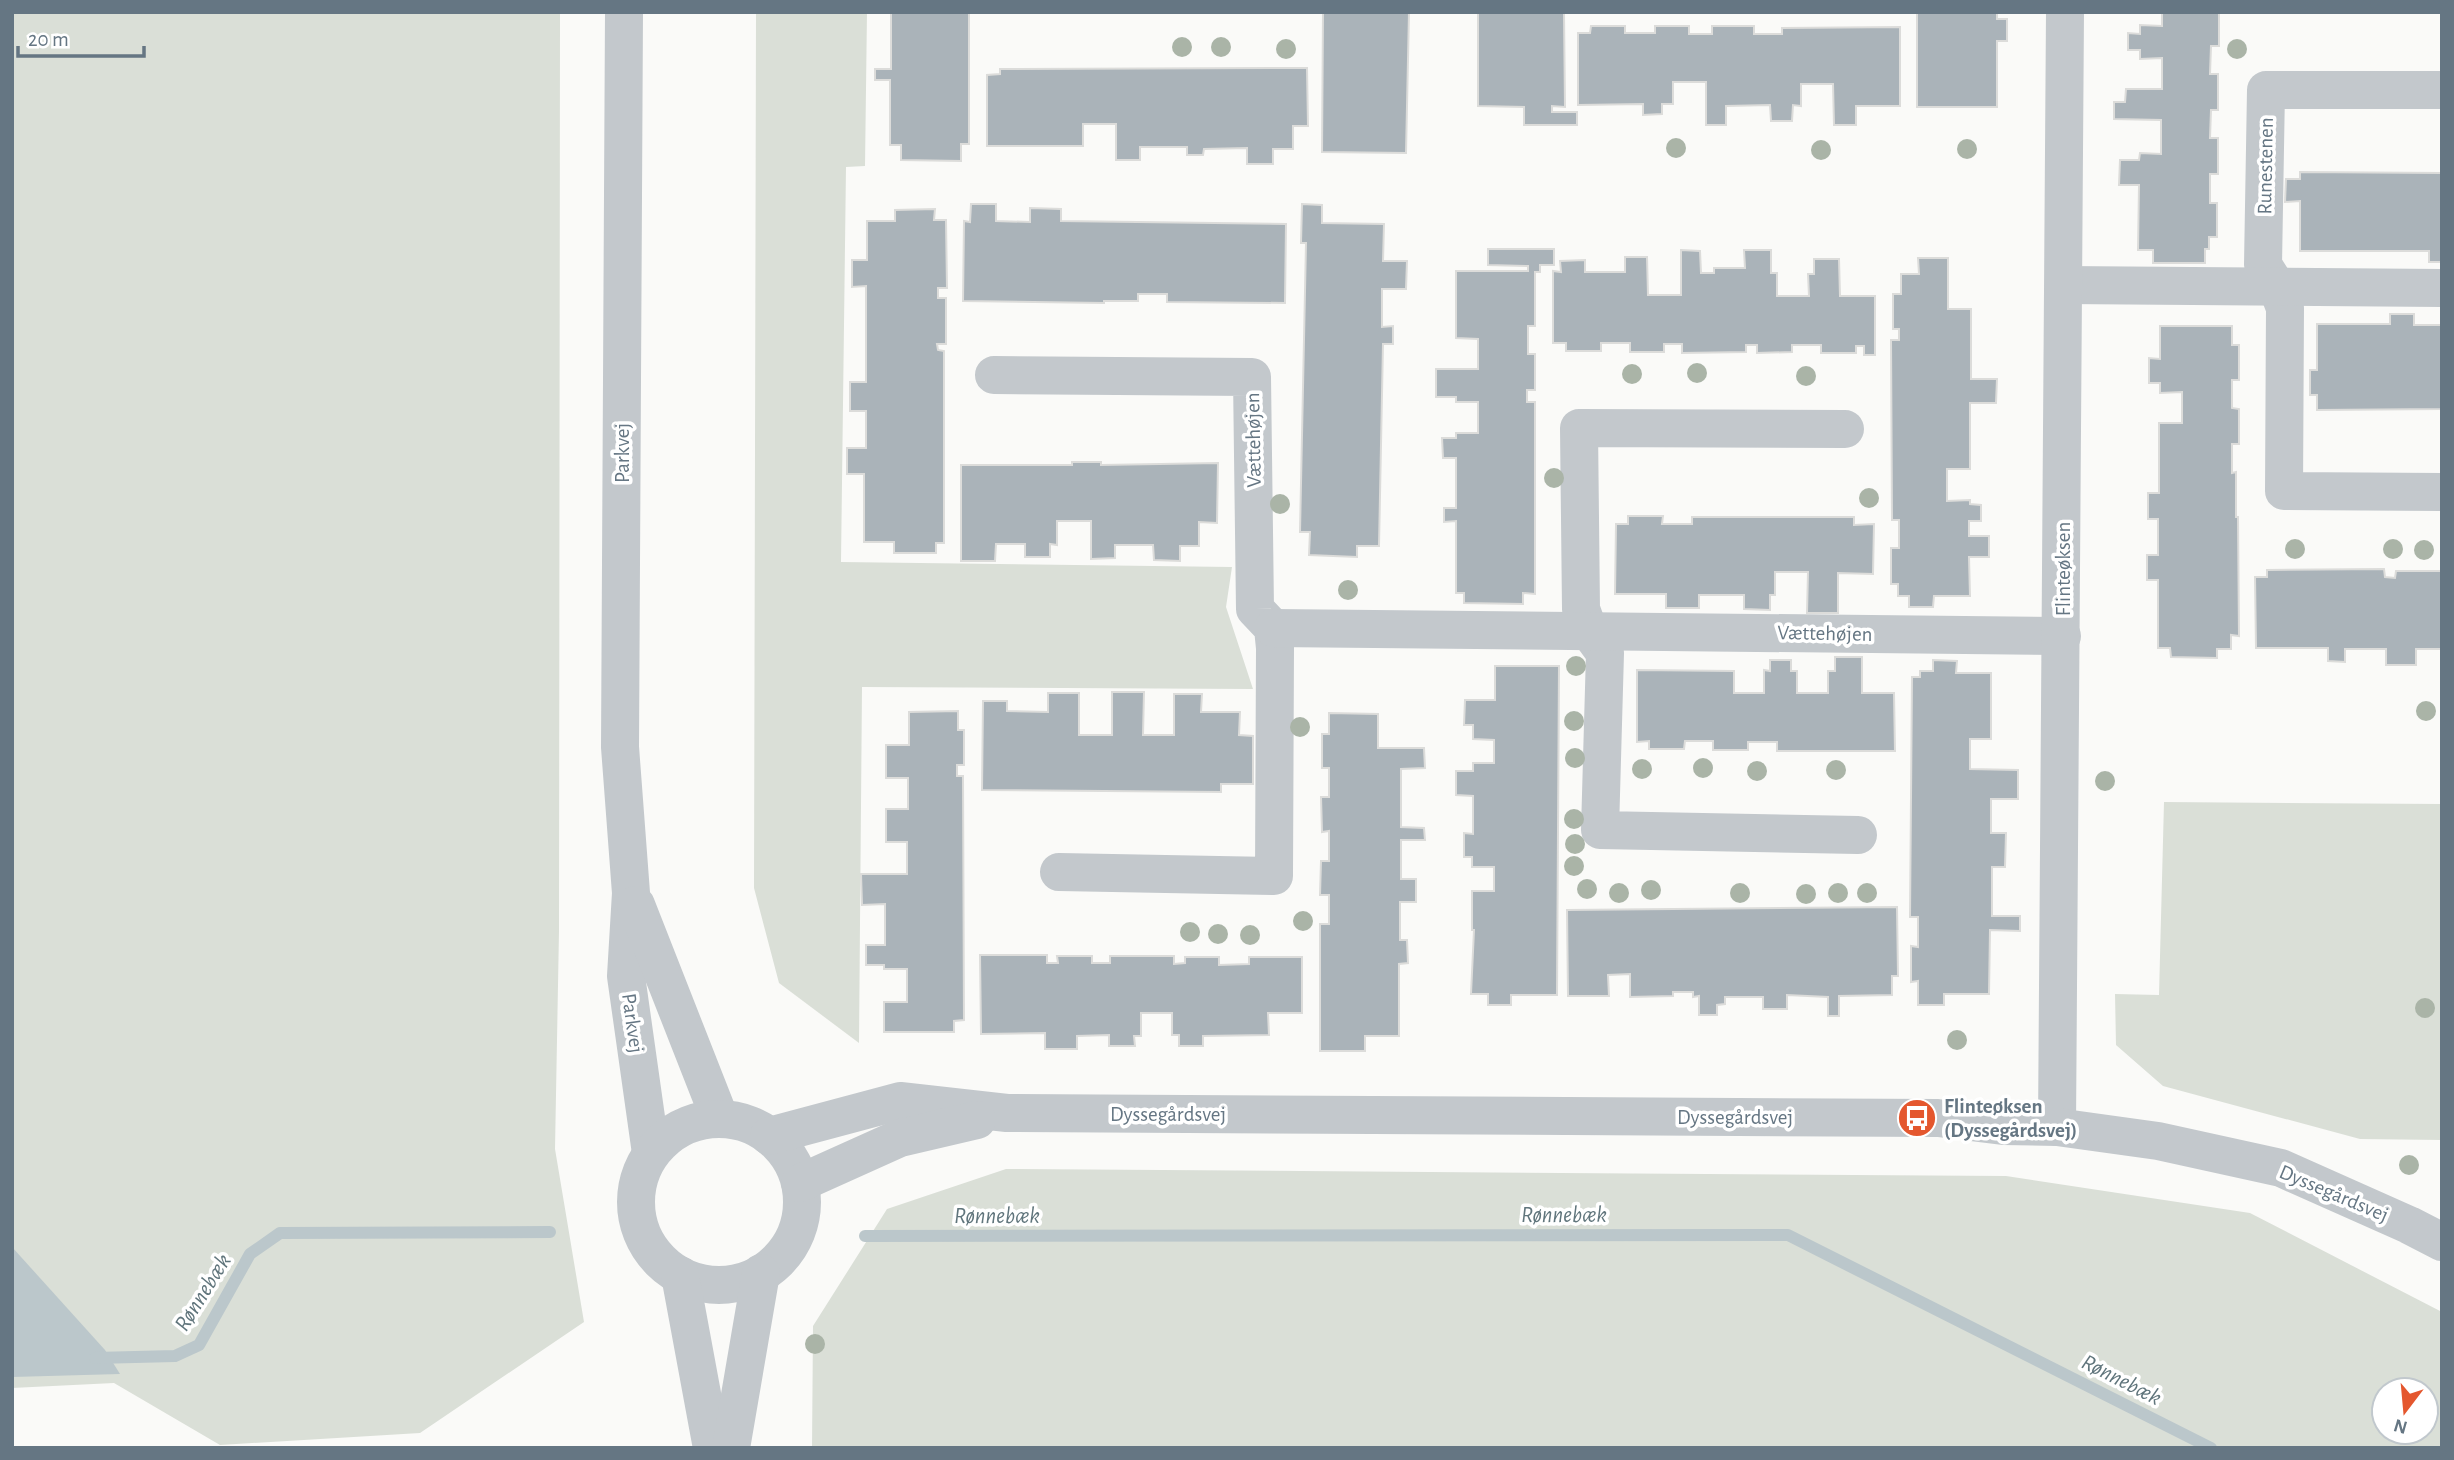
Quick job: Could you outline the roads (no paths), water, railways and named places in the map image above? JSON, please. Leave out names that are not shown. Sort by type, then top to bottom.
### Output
[{"type":"street","name":"Parkvej","points":[[624,12],[620,747],[631,893],[626,976],[651,1153]]},
{"type":"street","name":"Flinteøksen","points":[[2057,1126],[2065,12]]},
{"type":"street","name":"Runestenen","points":[[2442,90],[2266,90],[2263,265],[2277,287],[2285,307],[2284,491],[2442,492]]},
{"type":"street","points":[[2064,285],[2442,288]]},
{"type":"street","name":"Vættehøjen","points":[[994,375],[1252,377],[1255,610],[1273,628],[2062,636]]},
{"type":"street","points":[[1845,429],[1579,428],[1581,609],[1588,631],[1605,653],[1600,830],[1858,835]]},
{"type":"street","points":[[1059,872],[1274,876],[1273,628]]},
{"type":"street","name":"Parkvej","points":[[631,893],[720,1119]]},
{"type":"street","name":"Dyssegårdsvej","points":[[769,1136],[900,1101],[1007,1113],[1938,1118],[2003,1125],[2057,1126],[2158,1141],[2281,1168],[2409,1224],[2442,1242]]},
{"type":"street","name":"Dyssegårdsvej","points":[[800,1183],[900,1138],[1007,1113]]},
{"type":"street","points":[[720,1119],[746,1123],[769,1136],[788,1157],[800,1183],[802,1204],[799,1224],[778,1260],[761,1273],[742,1281],[721,1285],[680,1275],[663,1263],[650,1248],[638,1220],[636,1190],[651,1153],[665,1138],[682,1127],[701,1120],[720,1119]]},
{"type":"street","points":[[731,1448],[761,1273]]},
{"type":"street","points":[[680,1275],[712,1448]]},
{"type":"waterway","name":"Rønnebæk","points":[[95,1358],[175,1356],[199,1345],[250,1254],[280,1233],[550,1232]]},
{"type":"waterway","name":"Rønnebæk","points":[[865,1236],[1788,1235],[2211,1448]]},
{"type":"place","name":"Flinteøksen (Dyssegårdsvej)","points":[[1917,1118]]}]
